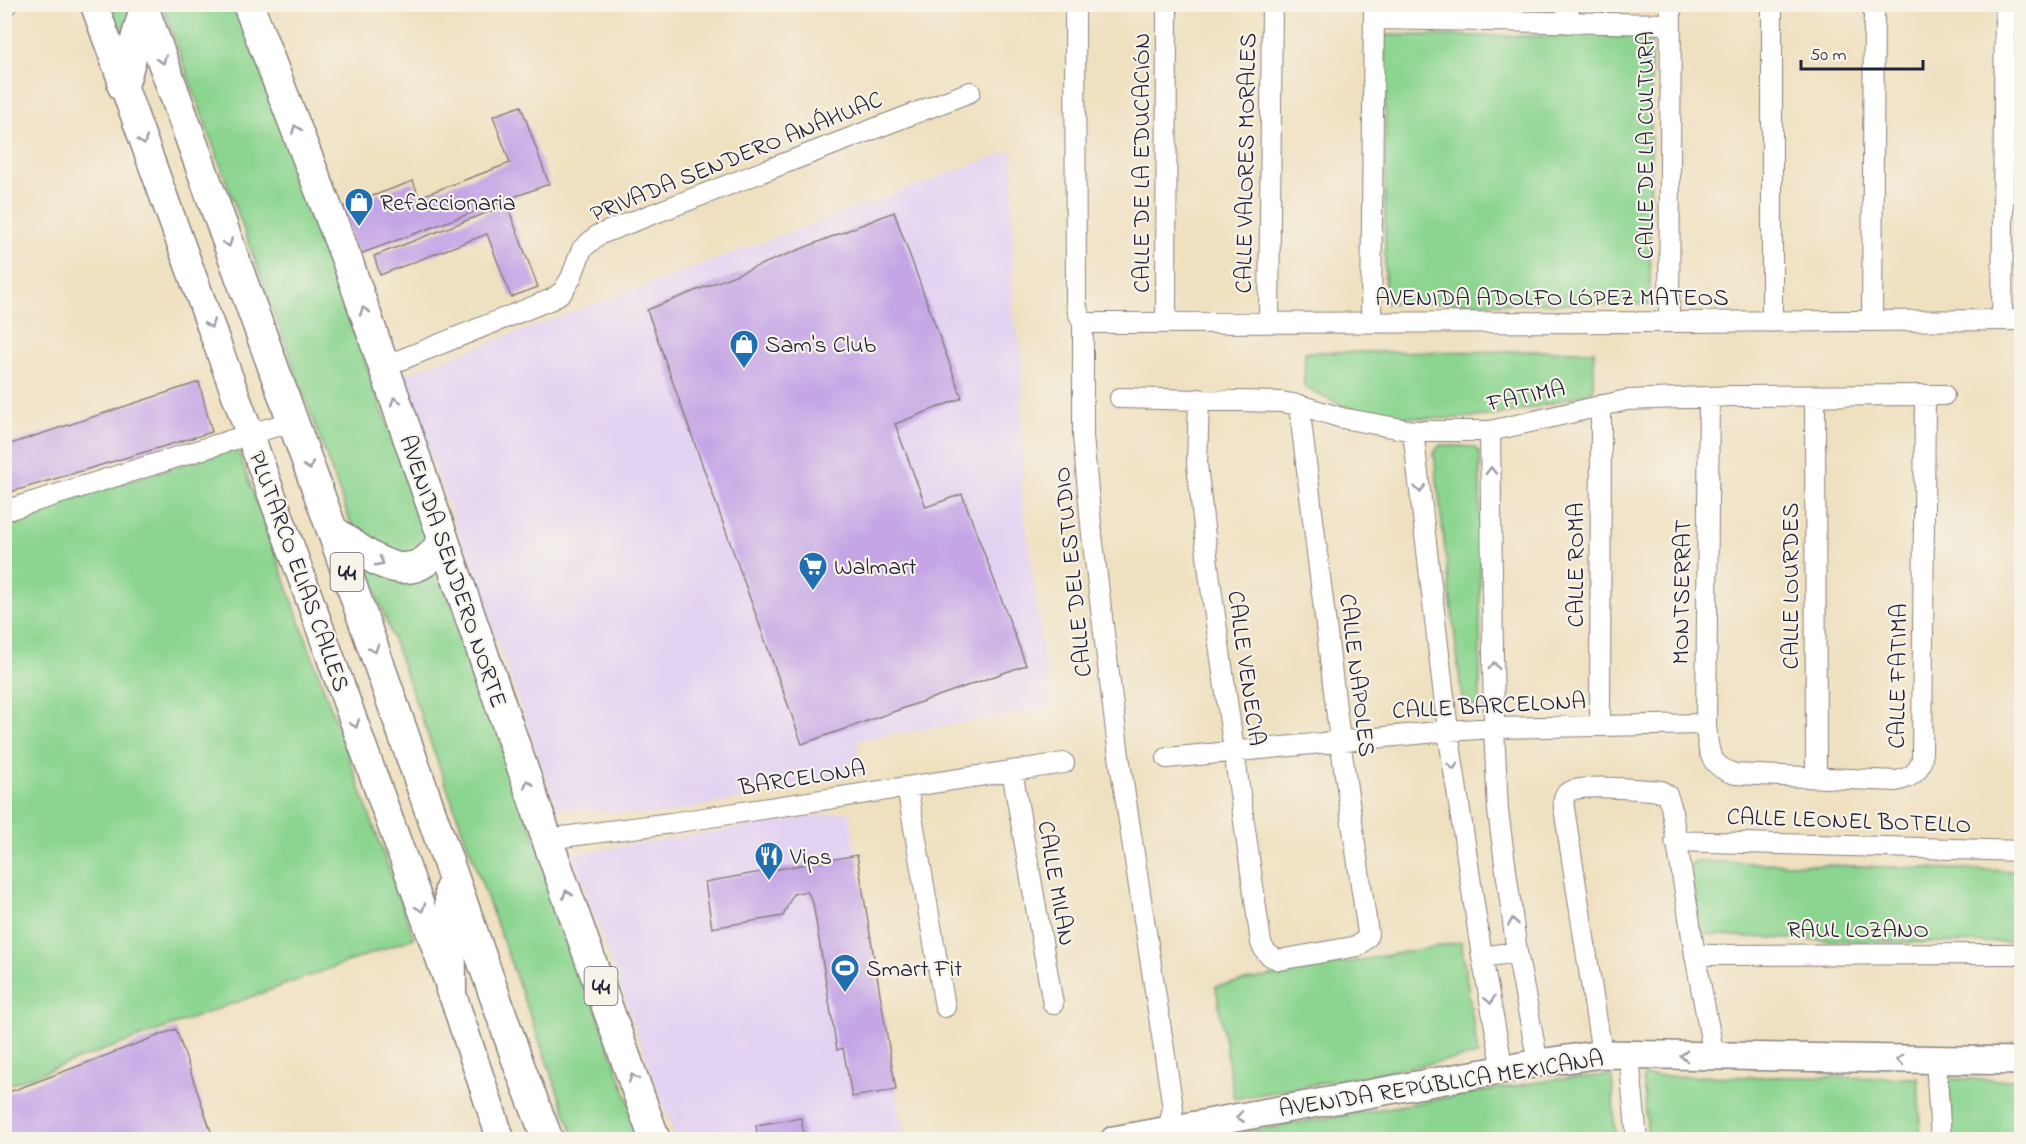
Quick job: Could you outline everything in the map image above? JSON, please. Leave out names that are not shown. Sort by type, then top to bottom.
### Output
[{"type":"main road","name":"AVENIDA SENDERO NORTE","points":[[248,4],[347,260],[547,839],[656,1137]]},
{"type":"main road","points":[[123,86],[143,8]]},
{"type":"main road","name":"44","points":[[143,8],[332,530],[520,1068],[548,1140]]},
{"type":"main road","points":[[332,530],[373,558],[394,568],[405,569],[428,561],[443,540]]},
{"type":"main road","points":[[450,865],[451,990]]},
{"type":"street","name":"PLUTARCO ELIAS CALLES","points":[[94,4],[451,990],[501,1140]]},
{"type":"street","name":"CALLE DEL ESTUDIO","points":[[1075,4],[1076,302],[1083,323],[1083,436],[1092,535],[1119,756],[1173,1108],[1166,1135]]},
{"type":"street","name":"CALLE DE LA EDUCACIÓN","points":[[1166,322],[1167,4]]},
{"type":"street","name":"CALLE VALORES MORALES","points":[[1269,323],[1272,4]]},
{"type":"street","points":[[1772,4],[1772,322]]},
{"type":"street","points":[[1872,321],[1874,4]]},
{"type":"street","points":[[2005,4],[2012,320]]},
{"type":"street","points":[[1371,322],[1374,12],[1671,14]]},
{"type":"street","name":"CALLE DE LA CULTURA","points":[[1669,322],[1671,14]]},
{"type":"street","name":"PRIVADA SENDERO ANÁHUAC","points":[[383,367],[552,299],[563,291],[571,278],[582,249],[598,235],[970,92]]},
{"type":"street","name":"AVENIDA ADOLFO LÓPEZ MATEOS","points":[[1083,323],[2012,320]]},
{"type":"street","name":"FATIMA","points":[[1119,398],[1281,402],[1342,418],[1413,430],[1490,431],[1627,400],[1935,395]]},
{"type":"street","name":"CALLE FATIMA","points":[[1735,774],[1896,781],[1909,778],[1920,766],[1935,395]]},
{"type":"street","name":"CALLE LOURDES","points":[[1815,396],[1816,777]]},
{"type":"street","name":"MONTSERRAT","points":[[1708,397],[1706,724],[1708,752],[1723,770],[1735,774]]},
{"type":"street","name":"CALLE VENECIA","points":[[1199,399],[1197,464],[1209,573],[1232,750],[1261,943]]},
{"type":"street","name":"CALLE NAPOLES","points":[[1261,943],[1264,951],[1279,960],[1358,946],[1367,938],[1368,933],[1340,740],[1299,405]]},
{"type":"street","name":"CALLE ROMA","points":[[1600,725],[1601,405]]},
{"type":"street","points":[[4,511],[293,421]]},
{"type":"street","points":[[1413,430],[1448,731],[1482,957],[1503,1070]]},
{"type":"street","points":[[1490,431],[1494,728],[1498,811],[1517,952],[1538,1063]]},
{"type":"street","name":"CALLE BARCELONA","points":[[1167,758],[1340,740],[1494,728],[1706,724]]},
{"type":"street","name":"BARCELONA","points":[[547,839],[671,823],[1064,763]]},
{"type":"street","name":"CALLE MILAN","points":[[1012,771],[1053,1004]]},
{"type":"street","points":[[907,787],[945,1006]]},
{"type":"street","points":[[1602,1054],[1564,808],[1564,797],[1567,793],[1582,787],[1661,791],[1665,792],[1669,800],[1714,1056]]},
{"type":"street","name":"CALLE LEONEL BOTELLO","points":[[1675,841],[2022,851]]},
{"type":"street","points":[[1482,957],[1517,952]]},
{"type":"street","name":"RAUL LOZANO","points":[[1695,955],[2022,954]]},
{"type":"street","name":"AVENIDA REPÚBLICA MEXICANA","points":[[1114,1140],[1166,1135],[1538,1063],[1602,1054],[2022,1061]]},
{"type":"street","points":[[1629,1055],[1637,1140]]},
{"type":"street","points":[[1936,1060],[1941,1140]]},
{"type":"shaded area","points":[[2015,5],[2021,5],[2021,132],[2015,132]]},
{"type":"shaded area","points":[[1013,150],[1012,313],[1022,349],[1022,499],[1051,708],[857,740],[861,775],[657,815],[557,808],[402,375]]},
{"type":"shaded area","points":[[849,811],[904,1139],[676,1139],[572,854]]},
{"type":"green space","points":[[102,5],[128,5],[133,20],[112,32]]},
{"type":"green space","points":[[162,5],[238,5],[642,1139],[575,1139]]},
{"type":"green space","points":[[1385,35],[1651,37],[1650,304],[1385,303]]},
{"type":"green space","points":[[1594,351],[1593,391],[1525,410],[1479,417],[1432,418],[1377,414],[1335,402],[1304,387],[1305,352]]},
{"type":"green space","points":[[1440,445],[1474,447],[1480,453],[1480,705],[1463,707],[1434,453]]},
{"type":"green space","points":[[237,448],[414,938],[5,1086],[5,519]]},
{"type":"green space","points":[[1695,861],[2014,871],[2017,877],[2017,936],[2011,942],[1933,943],[1701,934],[1690,866]]},
{"type":"green space","points":[[1461,942],[1478,1055],[1234,1099],[1216,986]]},
{"type":"green space","points":[[1612,1075],[1615,1139],[1204,1139],[1557,1079]]},
{"type":"green space","points":[[1643,1076],[1918,1078],[1921,1139],[1648,1139]]},
{"type":"green space","points":[[1949,1079],[2021,1080],[2021,1139],[1953,1139]]},
{"type":"building","points":[[2018,4],[2022,4],[2022,32],[2018,32]]},
{"type":"building","points":[[521,106],[549,184],[357,255],[340,208],[413,181],[419,197],[510,163],[493,116]]},
{"type":"building","points":[[507,205],[538,287],[511,297],[487,234],[380,275],[374,256]]},
{"type":"building","points":[[894,212],[962,398],[895,424],[926,507],[962,494],[1026,665],[802,744],[647,310]]},
{"type":"building","points":[[199,382],[212,432],[4,494],[4,446]]},
{"type":"building","points":[[857,855],[896,1090],[852,1097],[843,1048],[837,1050],[813,903],[807,891],[793,894],[783,916],[712,928],[705,882]]},
{"type":"building","points":[[176,1029],[214,1140],[4,1140],[4,1094]]},
{"type":"building","points":[[801,1118],[805,1140],[758,1140],[756,1125]]},
{"type":"place","name":"Refaccionaria","points":[[359,228]]},
{"type":"place","name":"Sam's Club","points":[[744,370]]},
{"type":"place","name":"Walmart","points":[[813,592]]},
{"type":"place","name":"Vips","points":[[769,882]]},
{"type":"place","name":"Smart Fit","points":[[845,994]]}]
